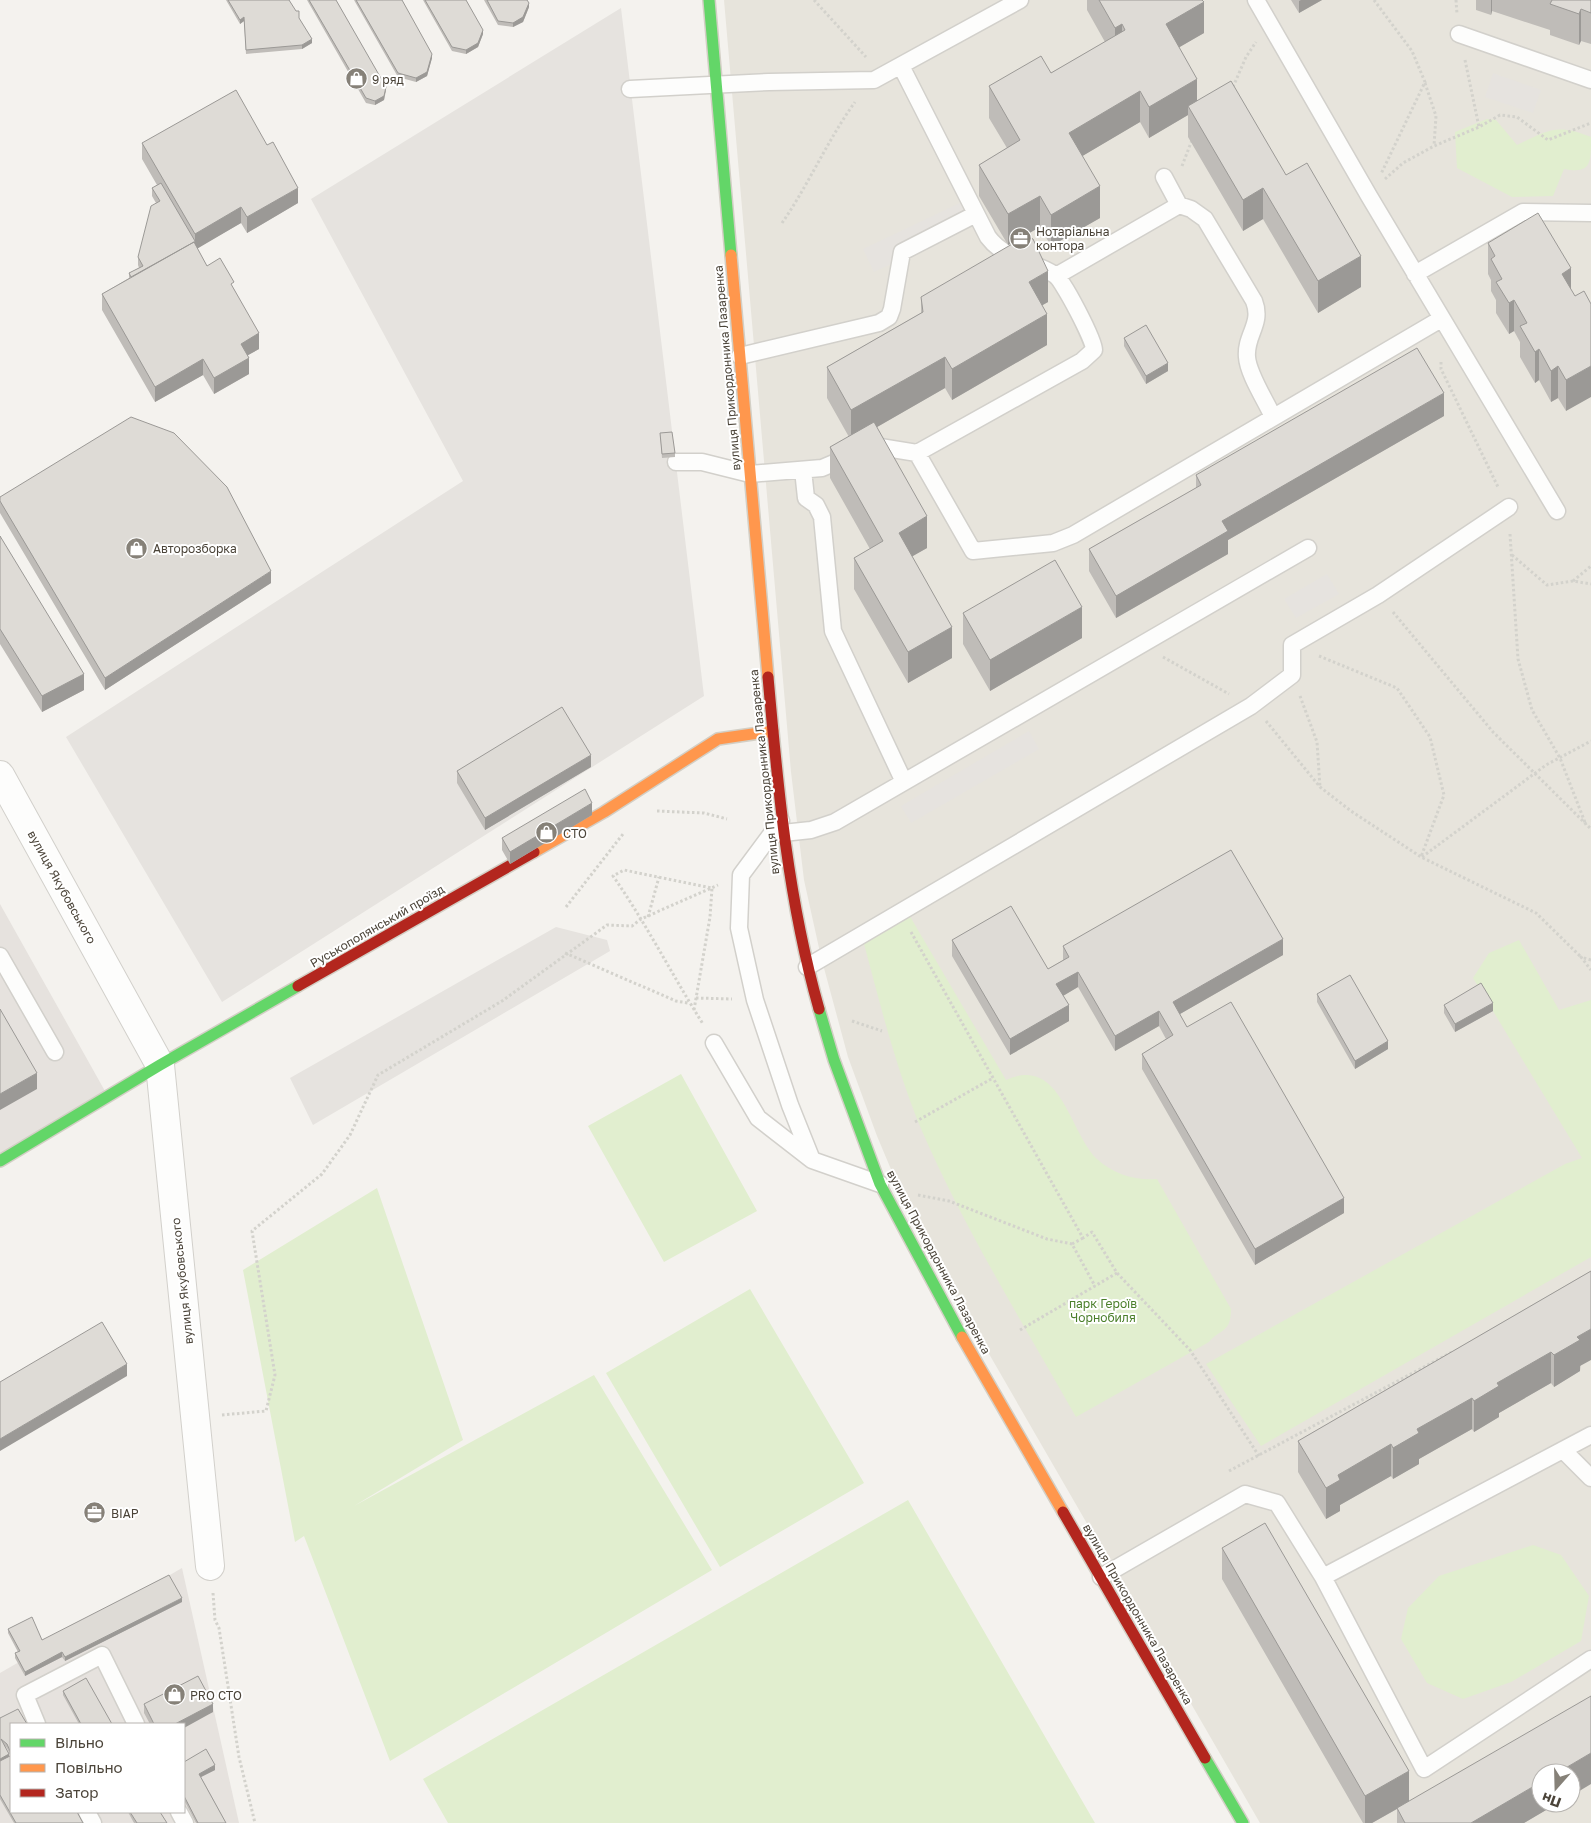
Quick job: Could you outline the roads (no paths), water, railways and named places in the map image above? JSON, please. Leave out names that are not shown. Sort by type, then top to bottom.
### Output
[{"type":"street","name":"вулиця Прикордонника Лазаренка","points":[[710,0],[782,827],[788,873],[808,967],[834,1060],[880,1184],[967,1346],[1242,1823]]},
{"type":"street","name":"Руськополянський проїзд","points":[[0,1161],[160,1065],[604,812],[718,739],[773,731]]},
{"type":"street","name":"вулиця Якубовського","points":[[0,774],[160,1065],[210,1566]]},
{"type":"lane","points":[[630,89],[864,81],[884,76],[1019,0]]},
{"type":"lane","points":[[1256,0],[1368,196],[1557,511]]},
{"type":"lane","points":[[1459,34],[1591,80]]},
{"type":"lane","points":[[676,462],[702,462],[750,474],[822,468],[874,446],[917,453],[1082,361],[1094,350],[1091,335],[1056,276],[1008,256],[996,248],[976,214],[902,66]]},
{"type":"lane","points":[[1164,178],[1180,205],[1192,209],[1205,219],[1254,300],[1258,311],[1247,356],[1274,417]]},
{"type":"lane","points":[[1056,276],[1180,205]]},
{"type":"lane","points":[[1415,274],[1523,212],[1591,213]]},
{"type":"lane","points":[[740,356],[880,323],[888,317],[892,309],[902,252],[976,214]]},
{"type":"lane","points":[[917,453],[973,551],[1053,543],[1073,536],[1441,319]]},
{"type":"lane","points":[[803,470],[806,498],[816,505],[822,517],[833,631],[904,782]]},
{"type":"lane","points":[[808,967],[1251,706],[1292,675],[1292,645],[1378,595],[1508,507]]},
{"type":"lane","points":[[812,1160],[790,1104],[755,1000],[739,928],[741,875],[782,827],[825,827],[1308,548]]},
{"type":"lane","points":[[0,956],[55,1052]]},
{"type":"lane","points":[[714,1043],[758,1118],[812,1160],[880,1184]]},
{"type":"lane","points":[[1323,1577],[1591,1435]]},
{"type":"lane","points":[[1562,1450],[1591,1478]]},
{"type":"lane","points":[[1101,1577],[1245,1494],[1277,1503],[1323,1577],[1424,1769],[1591,1660]]},
{"type":"lane","points":[[37,1723],[25,1695],[102,1656],[136,1723]]},
{"type":"place","name":"9 ряд","points":[[356,79]]},
{"type":"place","name":"Нотаріальна контора","points":[[1020,238]]},
{"type":"place","name":"Авторозборка","points":[[137,548]]},
{"type":"place","name":"СТО","points":[[547,833]]},
{"type":"place","name":"ВІАР","points":[[95,1513]]},
{"type":"place","name":"PRO СТО","points":[[174,1695]]},
{"type":"park label","name":"парк Героїв Чорнобиля","points":[[1103,1310]]}]
